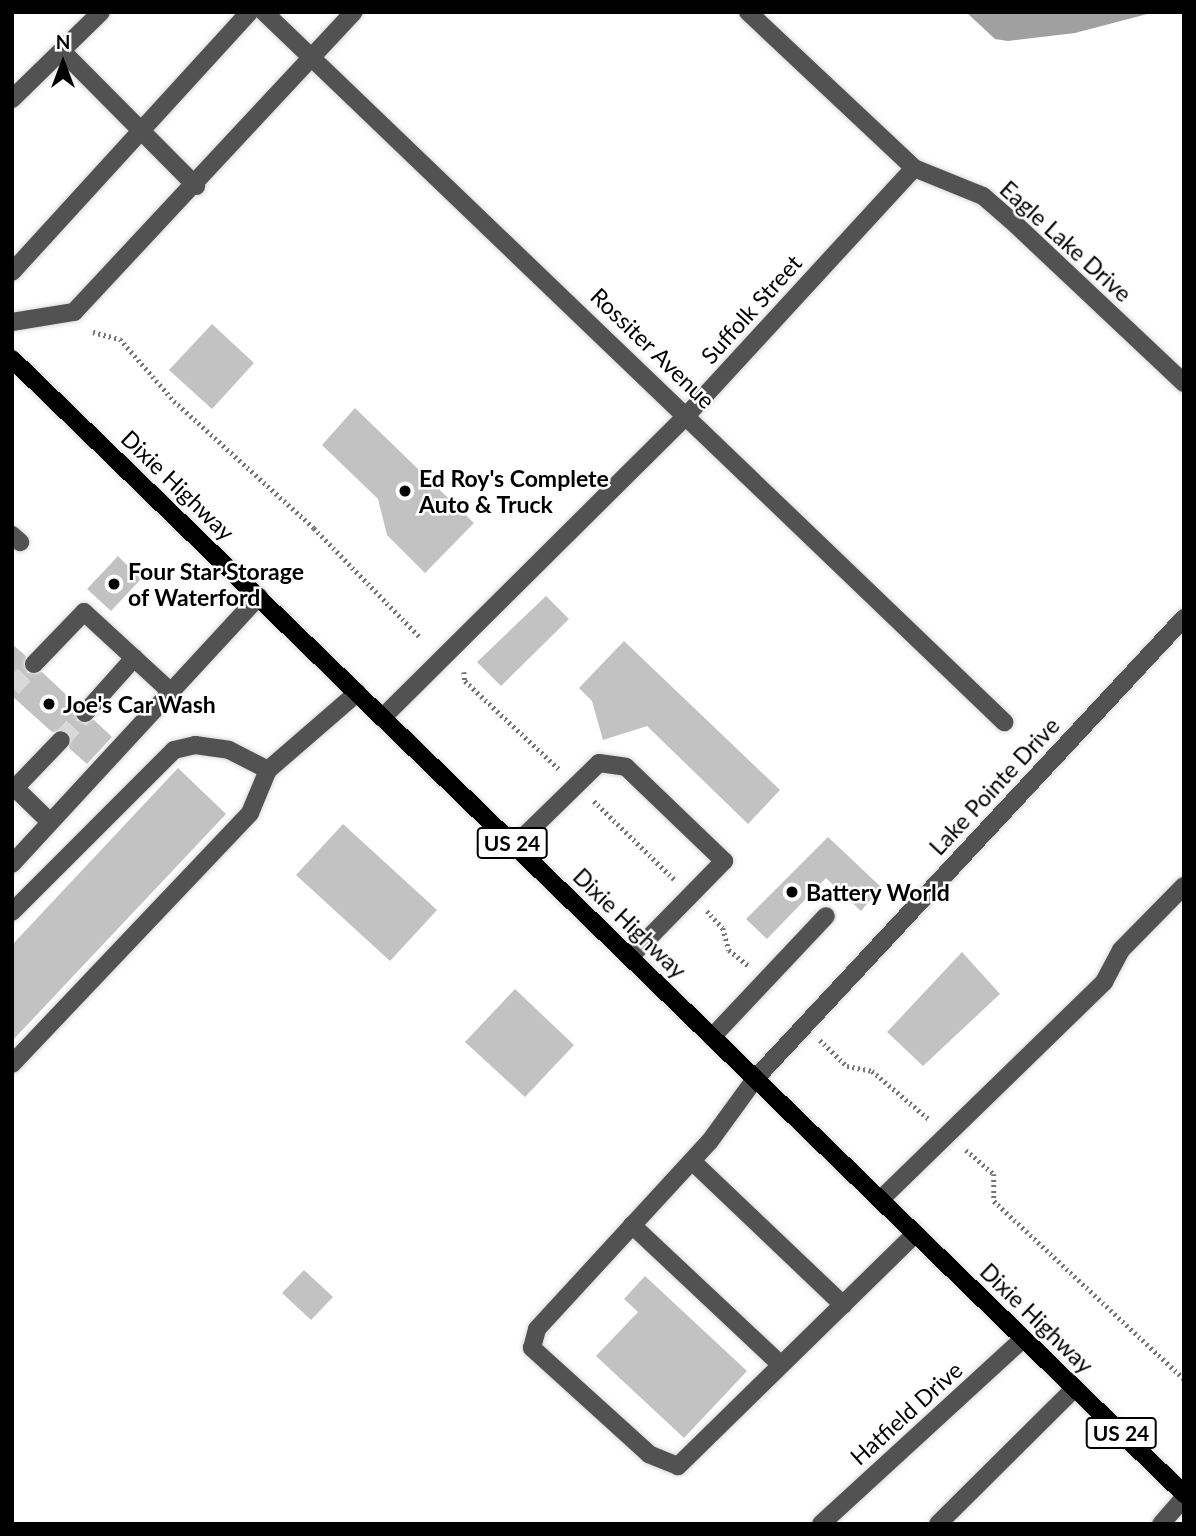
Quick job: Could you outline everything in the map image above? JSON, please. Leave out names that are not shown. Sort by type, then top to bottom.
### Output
[{"type":"main road","name":"Dixie Highway","points":[[12,359],[1184,1496]]},
{"type":"street","points":[[12,99],[101,12]]},
{"type":"street","points":[[12,272],[249,12]]},
{"type":"street","name":"Rossiter Avenue","points":[[264,12],[1004,722]]},
{"type":"street","points":[[12,322],[74,312],[316,59],[354,12]]},
{"type":"street","name":"Eagle Lake Drive","points":[[748,12],[914,168],[982,197],[1184,383]]},
{"type":"street","points":[[63,52],[137,132],[196,186]]},
{"type":"street","name":"Suffolk Street","points":[[382,718],[687,415],[914,168]]},
{"type":"street","points":[[12,864],[259,596]]},
{"type":"street","points":[[34,664],[84,612],[171,692]]},
{"type":"street","name":"Lake Pointe Drive","points":[[781,1365],[678,1466],[649,1454],[532,1348],[537,1329],[692,1161],[755,1079],[1184,618]]},
{"type":"street","points":[[85,713],[134,658]]},
{"type":"street","points":[[12,1064],[250,813],[268,770],[356,693]]},
{"type":"street","points":[[50,822],[14,787],[61,740]]},
{"type":"street","points":[[12,912],[174,750],[195,745],[229,750],[268,770]]},
{"type":"street","points":[[514,846],[600,763],[626,767],[724,861],[630,957]]},
{"type":"street","points":[[880,1200],[1104,982],[1121,950],[1184,886]]},
{"type":"street","points":[[712,1037],[826,916]]},
{"type":"street","points":[[692,1161],[843,1305]]},
{"type":"street","points":[[632,1225],[781,1365],[915,1234]]},
{"type":"street","name":"Hatfield Drive","points":[[821,1524],[1023,1339]]},
{"type":"street","points":[[938,1524],[1074,1389]]},
{"type":"street","points":[[1161,1524],[1184,1496]]},
{"type":"path","points":[[93,332],[120,339],[174,401],[314,528],[419,636]]},
{"type":"path","points":[[457,659],[465,681],[691,895],[723,928],[729,950],[764,981]]},
{"type":"path","points":[[805,1026],[847,1066],[872,1071],[994,1174],[994,1201],[1184,1379]]},
{"type":"shaded area","points":[[966,12],[1155,12],[1075,33],[1008,41],[995,39]]},
{"type":"building","points":[[212,324],[254,363],[212,409],[169,370]]},
{"type":"building","name":"Ed Roy's Complete Auto & Truck","points":[[355,408],[474,523],[425,573],[387,535],[378,499],[322,445]]},
{"type":"building","name":"Four Star Storage of Waterford","points":[[118,556],[141,579],[111,611],[87,589]]},
{"type":"building","points":[[546,596],[569,619],[501,686],[477,662]]},
{"type":"building","points":[[624,641],[780,790],[748,824],[647,726],[603,740],[592,701],[579,688]]},
{"type":"building","name":"Joe's Car Wash","points":[[12,644],[26,656],[27,673],[42,672],[77,705],[77,721],[94,720],[112,737],[87,764],[69,748],[68,731],[52,732],[12,696]]},
{"type":"building","points":[[178,768],[226,814],[12,1041],[12,945]]},
{"type":"building","points":[[343,824],[437,910],[390,961],[296,875]]},
{"type":"building","name":"Battery World","points":[[828,837],[881,887],[861,911],[826,878],[767,939],[746,919]]},
{"type":"building","points":[[962,952],[1000,994],[923,1066],[887,1032]]},
{"type":"building","points":[[515,989],[574,1045],[525,1097],[465,1042]]},
{"type":"building","points":[[304,1270],[333,1297],[311,1320],[282,1293]]},
{"type":"building","points":[[645,1276],[747,1371],[684,1438],[596,1356],[638,1312],[624,1299]]},
{"type":"tunnel","points":[[12,688],[34,664]]},
{"type":"tunnel","points":[[61,740],[85,713]]},
{"type":"place","name":"Ed Roy's Complete Auto & Truck","points":[[405,491]]},
{"type":"place","name":"Four Star Storage of Waterford","points":[[114,584]]},
{"type":"place","name":"Joe's Car Wash","points":[[49,704]]},
{"type":"place","name":"Battery World","points":[[792,892]]}]
